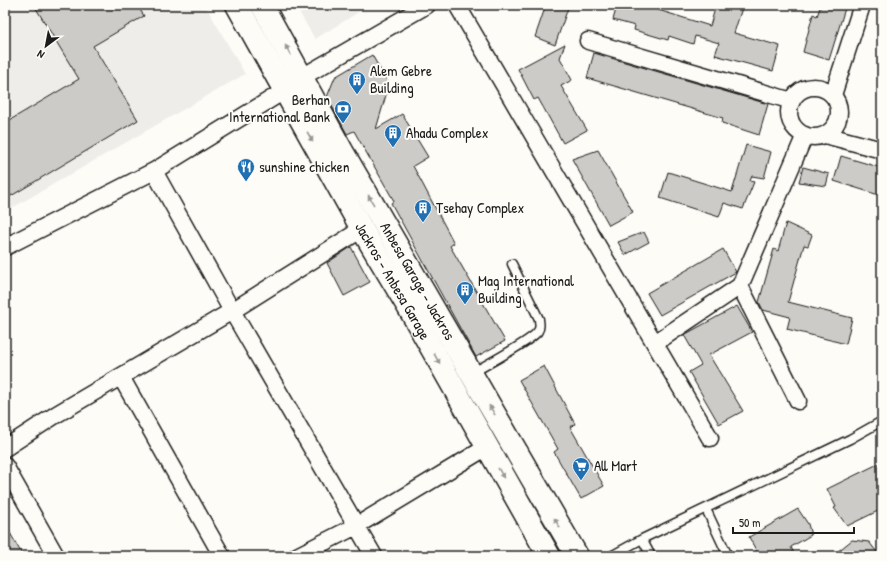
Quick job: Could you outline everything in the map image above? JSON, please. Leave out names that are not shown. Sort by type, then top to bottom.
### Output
[{"type":"main road","name":"Jackros - Anbesa Garage","points":[[237,5],[362,230],[410,310],[549,556]]},
{"type":"main road","name":"Anbesa Garage - Jackros","points":[[262,5],[342,151],[577,556]]},
{"type":"street","points":[[5,247],[154,171],[284,91],[302,77],[427,5]]},
{"type":"street","points":[[457,5],[710,438]]},
{"type":"street","points":[[833,95],[862,5]]},
{"type":"street","points":[[588,41],[792,101]]},
{"type":"street","points":[[825,135],[837,122],[839,113],[838,105],[833,95],[825,90],[816,87],[806,88],[798,93],[792,101],[789,111],[790,121],[797,130],[806,136],[816,137],[825,135],[882,150]]},
{"type":"street","points":[[655,343],[740,286],[806,136]]},
{"type":"street","points":[[154,171],[232,311],[374,556]]},
{"type":"street","points":[[5,448],[57,414],[232,311],[362,230]]},
{"type":"street","points":[[740,286],[798,401]]},
{"type":"street","points":[[121,377],[222,556]]},
{"type":"street","points":[[297,556],[356,526],[487,447]]},
{"type":"street","points":[[5,466],[56,556]]},
{"type":"lane","points":[[471,374],[515,348],[537,333],[540,327],[539,319],[512,264]]},
{"type":"lane","points":[[611,556],[642,539],[850,439],[882,421]]},
{"type":"lane","points":[[706,509],[728,556]]},
{"type":"lane","points":[[642,539],[651,556]]},
{"type":"shaded area","points":[[5,5],[205,5],[245,74],[5,212]]},
{"type":"shaded area","points":[[295,5],[370,5],[315,39]]},
{"type":"building","points":[[34,5],[137,5],[144,16],[93,46],[138,120],[11,196],[5,186],[5,123],[79,79]]},
{"type":"building","points":[[546,5],[569,5],[555,45],[535,37]]},
{"type":"building","points":[[617,5],[642,5],[710,26],[716,5],[743,5],[734,33],[780,46],[773,71],[715,55],[719,43],[695,36],[693,44],[669,36],[668,40],[634,30],[635,26],[613,20]]},
{"type":"building","points":[[821,5],[846,5],[829,60],[803,52],[813,14],[817,16]]},
{"type":"building","points":[[565,44],[560,58],[572,80],[561,86],[587,130],[563,143],[538,98],[534,100],[518,69]]},
{"type":"building","points":[[594,53],[768,104],[759,135],[722,123],[723,118],[587,78]]},
{"type":"building","points":[[372,55],[389,85],[376,129],[402,114],[428,157],[413,166],[454,243],[450,246],[505,341],[476,357],[391,203],[394,201],[354,131],[347,134],[327,97],[335,77]]},
{"type":"building","points":[[746,145],[771,152],[764,178],[752,176],[750,181],[754,182],[743,209],[724,203],[719,217],[660,198],[668,172],[732,192]]},
{"type":"building","points":[[598,150],[633,212],[609,225],[572,159]]},
{"type":"building","points":[[841,156],[882,168],[882,196],[834,181]]},
{"type":"building","points":[[803,167],[829,174],[826,186],[799,182]]},
{"type":"building","points":[[786,223],[812,235],[808,246],[804,245],[788,302],[852,318],[846,344],[787,329],[790,317],[763,310],[759,302],[774,249],[778,251]]},
{"type":"building","points":[[644,232],[649,242],[625,255],[618,242]]},
{"type":"building","points":[[351,247],[370,282],[344,296],[327,263]]},
{"type":"building","points":[[723,249],[736,272],[660,315],[647,293]]},
{"type":"building","points":[[737,306],[752,332],[709,355],[743,411],[719,424],[689,372],[701,365],[684,335]]},
{"type":"building","points":[[544,366],[575,424],[570,427],[604,486],[581,499],[554,452],[558,449],[519,380]]},
{"type":"building","points":[[882,462],[882,509],[847,526],[834,508],[836,507],[827,489]]},
{"type":"building","points":[[798,509],[808,524],[811,535],[791,547],[795,556],[759,556],[749,537]]},
{"type":"building","points":[[5,524],[23,556],[5,556]]},
{"type":"building","points":[[852,540],[869,542],[880,556],[832,556]]},
{"type":"place","name":"Alem Gebre Building","points":[[357,95]]},
{"type":"place","name":"Berhan International Bank","points":[[343,124]]},
{"type":"place","name":"Ahadu Complex","points":[[393,148]]},
{"type":"place","name":"sunshine chicken","points":[[246,182]]},
{"type":"place","name":"Tsehay Complex","points":[[423,223]]},
{"type":"place","name":"Mag International Building","points":[[465,305]]},
{"type":"place","name":"All Mart","points":[[581,481]]}]
